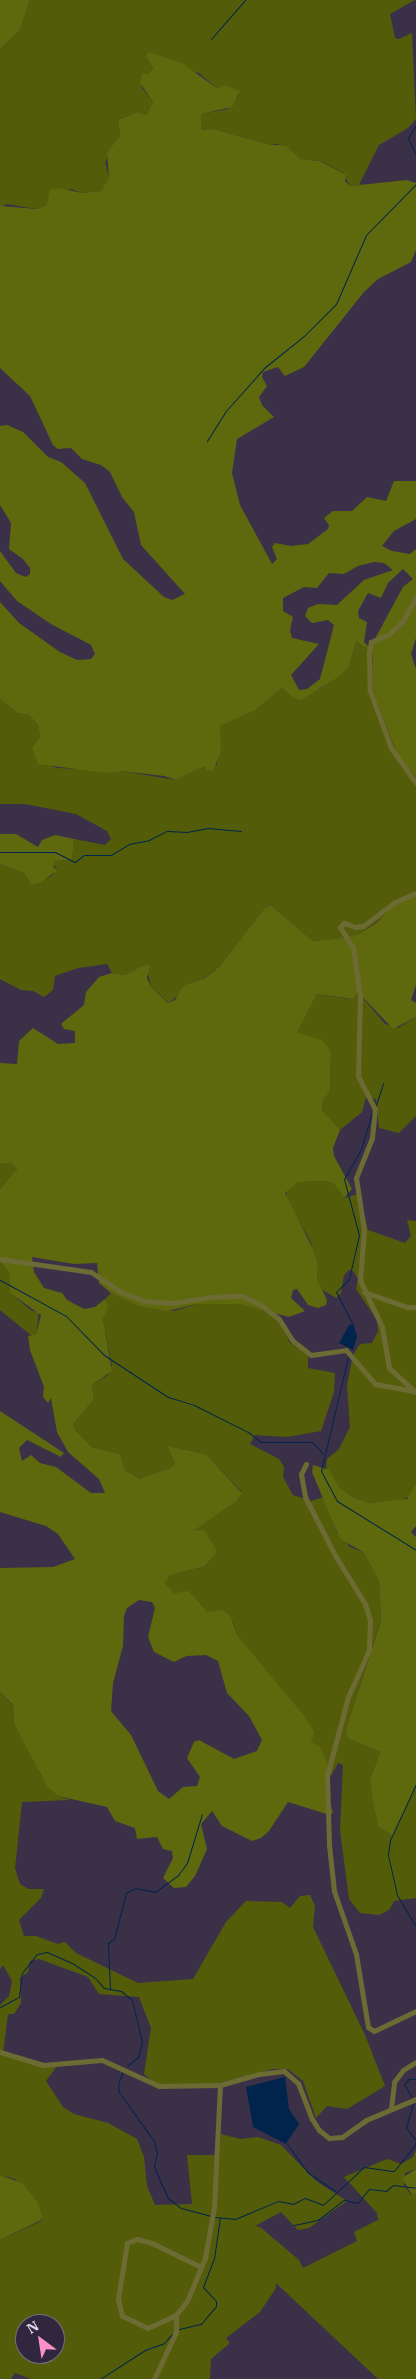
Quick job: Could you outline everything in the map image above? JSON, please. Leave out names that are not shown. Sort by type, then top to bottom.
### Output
[{"type":"street","points":[[416,596],[402,622],[389,634],[371,642],[369,652],[369,682],[373,700],[391,748],[416,783]]},
{"type":"street","points":[[415,1391],[389,1368],[382,1327],[364,1292],[360,1267],[364,1230],[356,1178],[372,1138],[375,1109],[358,1076],[360,996],[353,948],[340,927],[344,923],[363,926],[395,902],[416,893]]},
{"type":"street","points":[[0,1258],[91,1272],[121,1292],[144,1301],[173,1303],[209,1297],[242,1296],[261,1305],[279,1319],[292,1342],[311,1355],[346,1350],[375,1384],[415,1391]]},
{"type":"street","points":[[364,1292],[406,1307],[416,1307]]},
{"type":"street","points":[[306,1464],[302,1474],[305,1496],[336,1557],[365,1604],[370,1620],[369,1650],[348,1698],[327,1776],[328,1845],[334,1891],[356,1954],[368,2028],[374,2031],[416,2011]]},
{"type":"street","points":[[0,2052],[43,2065],[102,2060],[159,2086],[220,2085],[260,2074],[284,2071],[298,2083],[312,2119],[319,2130],[329,2138],[342,2137],[391,2108],[416,2099]]},
{"type":"street","points":[[391,2108],[394,2082],[403,2070],[416,2062]]},
{"type":"street","points":[[202,2267],[152,2243],[136,2239],[127,2243],[118,2299],[122,2316],[148,2328],[176,2315],[187,2302],[202,2267],[213,2216],[220,2085]]},
{"type":"street","points":[[154,2379],[176,2332],[176,2315]]},
{"type":"green space","points":[[0,0],[30,0],[20,30],[0,49]]},
{"type":"green space","points":[[30,0],[415,0],[390,14],[395,38],[399,39],[412,33],[416,119],[408,128],[379,145],[359,185],[350,186],[343,173],[321,161],[300,159],[278,144],[267,144],[214,129],[201,130],[201,114],[228,109],[239,95],[230,88],[218,89],[199,73],[147,59],[153,68],[148,74],[142,74],[142,88],[153,102],[146,115],[138,112],[118,120],[120,136],[105,162],[109,177],[101,191],[82,193],[70,189],[50,198],[48,205],[37,209],[6,204],[3,207],[0,206],[0,49],[20,30]]},
{"type":"green space","points":[[148,52],[182,63],[218,89],[224,85],[240,91],[232,107],[201,114],[201,130],[214,129],[267,144],[286,146],[300,159],[320,161],[346,175],[345,181],[350,186],[407,180],[416,183],[416,250],[411,262],[378,279],[364,292],[304,367],[285,376],[278,367],[263,372],[262,377],[267,386],[259,397],[262,405],[274,417],[237,439],[232,473],[240,505],[272,564],[277,559],[272,547],[275,543],[291,546],[308,544],[328,529],[329,525],[324,518],[333,511],[352,511],[367,497],[386,501],[394,481],[416,481],[416,519],[394,531],[382,546],[392,551],[410,554],[416,549],[416,638],[411,654],[416,669],[416,777],[398,756],[376,700],[372,683],[373,653],[356,641],[349,667],[338,677],[301,700],[293,698],[282,688],[256,710],[220,726],[221,751],[213,771],[206,770],[205,766],[176,780],[164,776],[121,771],[106,773],[38,764],[32,748],[40,737],[38,725],[29,715],[17,713],[0,699],[0,602],[19,623],[60,652],[77,660],[91,659],[95,654],[91,645],[51,624],[17,601],[0,581],[0,551],[16,573],[26,577],[30,574],[30,568],[23,559],[9,549],[11,523],[0,505],[0,426],[7,425],[23,432],[48,457],[61,462],[85,483],[123,559],[164,597],[172,600],[185,594],[141,545],[134,512],[122,497],[110,472],[101,465],[82,459],[71,448],[58,449],[53,445],[30,396],[0,368],[0,206],[37,209],[47,205],[50,190],[59,188],[82,193],[101,191],[109,177],[107,153],[120,136],[118,120],[138,112],[146,115],[153,102],[140,83],[142,74],[148,74],[153,68],[146,57]],"holes":[[[374,562],[384,563],[393,570],[364,580],[337,605],[318,604],[308,608],[305,616],[312,623],[328,620],[334,625],[320,679],[307,689],[299,690],[291,675],[319,644],[292,638],[290,630],[293,617],[283,611],[283,598],[304,587],[317,588],[329,573],[344,574],[358,566]],[[403,569],[413,579],[403,587],[370,648],[364,642],[367,622],[359,618],[358,611],[368,593],[381,598],[388,583]]]},
{"type":"green space","points":[[356,641],[373,653],[372,683],[376,700],[398,756],[416,777],[416,894],[359,934],[313,941],[271,905],[264,909],[220,966],[204,978],[184,985],[181,993],[169,1003],[151,987],[146,964],[124,975],[112,973],[107,964],[78,968],[55,976],[53,990],[44,997],[33,991],[21,990],[0,979],[0,864],[24,873],[31,885],[52,876],[57,868],[52,865],[54,861],[72,860],[74,839],[105,845],[111,839],[107,831],[76,814],[25,804],[0,804],[0,699],[17,713],[29,715],[38,725],[40,737],[34,753],[37,759],[57,768],[121,771],[176,780],[205,766],[217,765],[220,726],[256,710],[282,688],[293,698],[305,695],[321,688],[349,667]]},
{"type":"green space","points":[[0,834],[16,834],[38,847],[42,840],[55,835],[74,839],[72,860],[54,861],[53,867],[58,870],[41,882],[31,885],[24,873],[0,864]]},
{"type":"green space","points":[[416,894],[416,985],[411,1000],[416,1003],[416,1017],[393,1029],[358,992],[353,999],[317,994],[297,1033],[322,1040],[331,1051],[330,1091],[323,1101],[322,1110],[340,1130],[333,1148],[334,1156],[352,1189],[344,1198],[334,1184],[327,1181],[298,1182],[285,1193],[313,1249],[318,1263],[317,1279],[327,1300],[326,1305],[318,1308],[308,1305],[297,1289],[293,1290],[291,1298],[305,1311],[289,1317],[240,1304],[196,1304],[168,1311],[138,1306],[111,1293],[99,1283],[97,1263],[74,1264],[32,1257],[34,1272],[44,1288],[62,1293],[67,1300],[84,1309],[95,1307],[105,1299],[108,1306],[103,1319],[112,1371],[92,1385],[94,1399],[73,1424],[75,1430],[92,1447],[120,1454],[125,1470],[139,1479],[170,1468],[175,1463],[167,1446],[206,1454],[242,1493],[237,1501],[193,1531],[204,1530],[216,1549],[215,1555],[203,1567],[170,1575],[165,1583],[174,1593],[188,1591],[208,1612],[221,1610],[229,1614],[238,1636],[304,1716],[314,1732],[311,1742],[320,1747],[329,1767],[329,1801],[333,1812],[330,1815],[288,1802],[269,1831],[261,1838],[252,1841],[222,1826],[212,1811],[201,1824],[207,1849],[195,1876],[186,1887],[174,1888],[163,1878],[173,1858],[172,1851],[163,1849],[157,1837],[137,1839],[135,1828],[115,1821],[107,1807],[58,1796],[47,1786],[14,1724],[13,1705],[0,1692],[0,1568],[53,1567],[75,1559],[58,1534],[46,1526],[0,1512],[0,1411],[64,1453],[61,1457],[27,1440],[19,1448],[22,1461],[31,1455],[40,1463],[56,1467],[91,1493],[105,1493],[99,1479],[68,1452],[57,1432],[51,1398],[48,1403],[43,1397],[44,1387],[30,1350],[28,1336],[36,1334],[41,1315],[10,1293],[9,1272],[0,1262],[0,1189],[17,1169],[11,1163],[0,1164],[0,1063],[17,1064],[19,1041],[33,1028],[58,1044],[75,1043],[75,1031],[64,1029],[61,1024],[84,1005],[86,992],[99,977],[112,973],[124,975],[146,964],[150,966],[147,978],[151,987],[168,1003],[175,1000],[184,985],[205,978],[220,966],[264,909],[271,905],[313,941],[359,934],[379,921],[391,907]],"holes":[[[139,1600],[152,1602],[155,1608],[148,1637],[154,1652],[174,1662],[186,1656],[206,1655],[218,1661],[227,1693],[249,1716],[262,1740],[257,1751],[234,1759],[199,1740],[194,1742],[187,1758],[200,1777],[197,1786],[183,1787],[169,1799],[158,1791],[131,1735],[111,1711],[113,1683],[123,1646],[124,1616],[127,1608]]]},
{"type":"green space","points":[[358,992],[385,1024],[398,1028],[416,1017],[416,1116],[399,1133],[379,1128],[376,1099],[366,1097],[362,1112],[340,1130],[322,1110],[323,1101],[330,1091],[331,1051],[297,1033],[317,994],[349,999]]},
{"type":"green space","points":[[11,1163],[17,1169],[0,1189],[0,1164]]},
{"type":"green space","points":[[327,1181],[334,1184],[344,1198],[358,1194],[368,1230],[405,1243],[411,1236],[407,1220],[416,1221],[416,1484],[411,1495],[401,1501],[370,1503],[354,1498],[340,1488],[326,1468],[327,1459],[339,1449],[350,1427],[347,1385],[353,1355],[360,1344],[372,1343],[378,1331],[377,1320],[356,1289],[358,1279],[353,1271],[349,1270],[344,1275],[341,1293],[336,1298],[321,1289],[317,1279],[318,1263],[310,1240],[286,1199],[287,1189],[298,1182]]},
{"type":"green space","points":[[0,1262],[9,1272],[10,1293],[32,1311],[39,1312],[36,1334],[32,1336],[0,1310]]},
{"type":"green space","points":[[111,1293],[138,1306],[174,1311],[197,1304],[251,1304],[277,1316],[290,1343],[308,1355],[308,1368],[335,1373],[334,1392],[321,1431],[287,1437],[255,1435],[250,1444],[279,1459],[284,1467],[283,1477],[293,1495],[311,1501],[324,1497],[337,1533],[350,1547],[363,1552],[379,1581],[381,1620],[345,1732],[349,1739],[380,1752],[370,1780],[378,1827],[393,1836],[416,1785],[416,1898],[394,1901],[389,1910],[379,1915],[360,1913],[349,1899],[340,1830],[343,1765],[338,1763],[331,1776],[329,1767],[311,1742],[312,1733],[238,1636],[233,1622],[208,1612],[188,1592],[174,1593],[165,1583],[170,1575],[203,1567],[215,1555],[197,1532],[192,1531],[237,1501],[242,1492],[206,1454],[167,1446],[175,1463],[170,1468],[139,1479],[125,1470],[120,1454],[92,1447],[75,1430],[73,1424],[94,1399],[92,1385],[108,1375],[112,1366],[103,1319],[107,1306],[105,1299]]},
{"type":"green space","points":[[313,1465],[329,1470],[340,1488],[354,1498],[370,1503],[407,1499],[416,1484],[416,1526],[411,1532],[416,1537],[416,1785],[393,1836],[378,1827],[372,1795],[370,1780],[380,1752],[349,1739],[345,1732],[381,1621],[379,1581],[363,1552],[340,1539],[312,1472]]},
{"type":"green space","points":[[0,1692],[13,1706],[14,1724],[37,1764],[40,1774],[58,1796],[70,1800],[22,1802],[15,1868],[20,1884],[28,1889],[44,1889],[41,1898],[19,1920],[24,1936],[36,1936],[58,1944],[65,1942],[76,1953],[138,1983],[193,1979],[226,1922],[246,1901],[282,1902],[290,1908],[300,1896],[310,1895],[315,1906],[313,1927],[365,2035],[385,2086],[347,2109],[327,2106],[316,2118],[303,2081],[288,2069],[273,2069],[211,2085],[156,2084],[144,2074],[151,2028],[139,1997],[99,1994],[88,1977],[39,1959],[30,1961],[28,1972],[20,1978],[21,2003],[14,2014],[8,2014],[3,2053],[57,2066],[46,2081],[63,2107],[74,2114],[108,2123],[137,2139],[144,2157],[147,2186],[155,2205],[192,2204],[187,2155],[219,2155],[221,2134],[240,2139],[258,2137],[281,2145],[316,2181],[347,2201],[309,2228],[298,2230],[281,2212],[255,2226],[260,2227],[299,2260],[303,2268],[357,2241],[354,2232],[378,2220],[377,2213],[344,2177],[387,2159],[401,2164],[413,2157],[416,2150],[416,2169],[405,2173],[404,2185],[411,2195],[416,2193],[416,2379],[378,2379],[276,2283],[276,2288],[260,2312],[226,2338],[230,2343],[211,2359],[210,2379],[31,2379],[15,2373],[11,2379],[0,2379],[0,2240],[41,2221],[42,2216],[39,2204],[15,2179],[0,2175],[0,2005],[9,1996],[12,1981],[3,1965],[0,1969]]},
{"type":"green space","points":[[416,2169],[416,2193],[412,2195],[402,2178]]},
{"type":"green space","points":[[0,2175],[22,2183],[39,2204],[42,2216],[41,2220],[0,2240]]},
{"type":"water","points":[[353,1324],[357,1336],[353,1350],[339,1343],[349,1325]]},
{"type":"water","points":[[285,2077],[289,2109],[299,2124],[286,2144],[253,2127],[246,2087]]},
{"type":"waterway","points":[[211,39],[245,0]]},
{"type":"waterway","points":[[416,125],[408,138],[416,155]]},
{"type":"waterway","points":[[207,441],[225,412],[264,368],[304,336],[336,304],[366,235],[416,184]]},
{"type":"waterway","points":[[0,852],[55,852],[75,862],[84,855],[111,855],[129,844],[149,840],[167,831],[187,832],[207,828],[241,831]]},
{"type":"waterway","points":[[376,1105],[383,1083]]},
{"type":"waterway","points":[[353,1325],[336,1292],[349,1279],[359,1235],[344,1179],[361,1149],[372,1114]]},
{"type":"waterway","points":[[0,1280],[66,1316],[104,1355],[168,1397],[194,1405],[248,1432],[261,1442],[312,1442],[323,1454]]},
{"type":"waterway","points":[[348,1357],[321,1471],[337,1501],[416,1550]]},
{"type":"waterway","points":[[416,1784],[390,1840],[388,1855],[397,1895],[416,1927]]},
{"type":"waterway","points":[[110,1989],[108,1943],[114,1939],[126,1893],[135,1888],[155,1892],[178,1875],[187,1863],[202,1814]]},
{"type":"waterway","points":[[0,2007],[19,1997],[22,1973],[37,1954],[47,1952],[72,1963],[95,1978],[104,1988],[121,1991],[132,2000],[142,2042],[138,2057],[127,2066]]},
{"type":"waterway","points":[[123,2071],[118,2084],[119,2092],[154,2141],[157,2152],[154,2167],[168,2198],[181,2208],[211,2216]]},
{"type":"waterway","points":[[411,2096],[404,2084],[409,2079],[416,2079]]},
{"type":"waterway","points":[[215,2217],[235,2219],[278,2201],[293,2204],[305,2198],[323,2205],[364,2167],[394,2171],[415,2145],[416,2140],[406,2128],[413,2104]]},
{"type":"waterway","points":[[287,2144],[307,2172],[335,2191]]},
{"type":"waterway","points":[[294,2225],[318,2220],[344,2200],[358,2203],[369,2189],[386,2191],[393,2185],[416,2188]]},
{"type":"waterway","points":[[179,2329],[201,2324],[216,2306],[216,2301],[203,2287],[214,2259],[220,2217]]},
{"type":"waterway","points":[[100,2379],[145,2350],[164,2343],[172,2334]]}]
